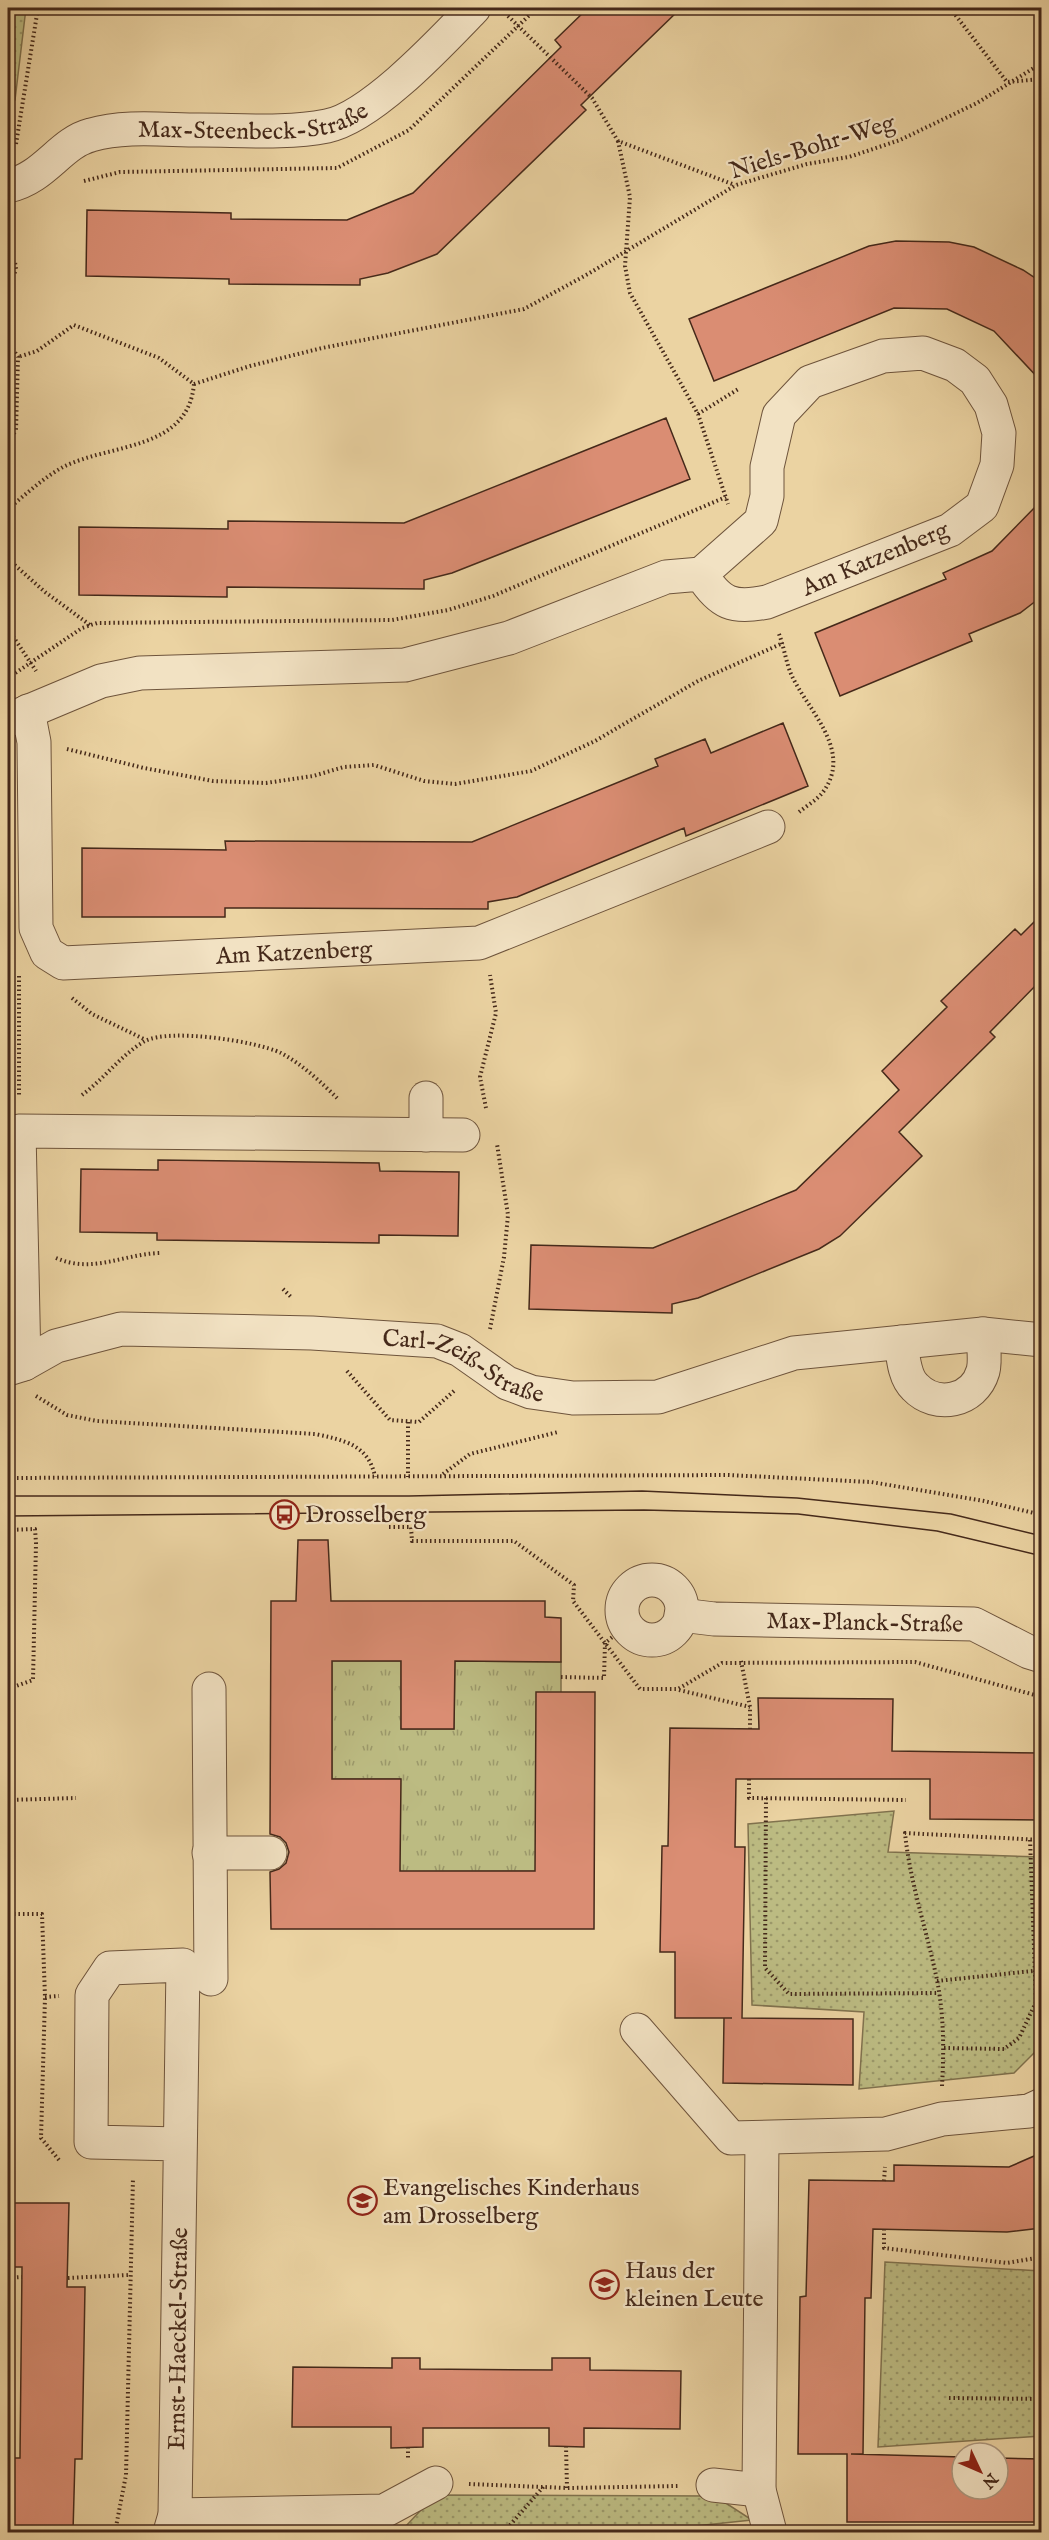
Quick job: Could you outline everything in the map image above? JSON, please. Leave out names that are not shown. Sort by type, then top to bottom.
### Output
[{"type":"street","name":"Max-Steenbeck-Straße","points":[[14,185],[43,171],[62,153],[89,135],[121,130],[300,130],[330,126],[355,113],[381,94],[430,52],[474,8]]},
{"type":"street","name":"Am Katzenberg","points":[[923,353],[955,365],[975,381],[991,405],[999,433],[997,465],[982,506],[950,530],[768,602],[749,606],[730,603],[714,594],[701,574],[741,541],[761,521],[767,496],[767,467],[779,415],[810,382],[883,356],[923,353]]},
{"type":"street","points":[[30,710],[101,681],[140,673],[405,665],[509,639],[666,577],[701,574]]},
{"type":"street","name":"Am Katzenberg","points":[[30,710],[34,742],[36,928],[47,953],[63,963],[479,943],[768,827]]},
{"type":"street","points":[[426,1098],[426,1135]]},
{"type":"street","points":[[19,1116],[374,1134],[463,1135]]},
{"type":"street","name":"Carl-Zeiß-Straße","points":[[19,1116],[21,1233],[16,1367],[56,1346],[121,1329],[312,1333],[437,1341],[460,1350],[507,1383],[531,1392],[573,1398],[658,1397],[794,1353],[983,1334],[1041,1340]]},
{"type":"street","points":[[901,1342],[908,1375],[914,1386],[929,1396],[952,1401],[970,1390],[980,1378],[984,1369],[983,1334]]},
{"type":"street","points":[[645,1581],[655,1581],[672,1589],[681,1605],[681,1615],[672,1631],[656,1640],[616,1634],[623,1601],[636,1585],[645,1581]]},
{"type":"street","name":"Max-Planck-Straße","points":[[681,1615],[714,1619],[974,1624],[1041,1656]]},
{"type":"street","name":"Ernst-Haeckel-Straße","points":[[172,2524],[180,2144],[209,1853],[209,1689]]},
{"type":"street","points":[[209,1853],[270,1853]]},
{"type":"street","points":[[180,2144],[91,2142],[92,1995],[110,1968],[197,1972]]},
{"type":"street","points":[[637,2030],[731,2138],[886,2134],[942,2119],[1029,2111],[1041,2105]]},
{"type":"street","points":[[762,2139],[759,2490],[770,2532]]},
{"type":"street","points":[[172,2524],[384,2511],[436,2483]]},
{"type":"street","points":[[713,2485],[759,2490]]},
{"type":"path","points":[[14,185],[15,148],[38,8]]},
{"type":"path","points":[[950,8],[1007,82],[1041,79]]},
{"type":"path","points":[[506,14],[592,98],[618,141],[630,197],[625,266],[630,293],[698,414],[741,541]]},
{"type":"path","name":"Niels-Bohr-Weg","points":[[194,384],[250,366],[322,348],[524,309],[588,274],[736,185],[807,164],[849,157],[900,140],[976,103],[1041,63]]},
{"type":"path","points":[[618,141],[736,185]]},
{"type":"path","points":[[8,258],[16,266],[14,275],[8,278]]},
{"type":"path","points":[[8,509],[64,467],[165,434],[182,420],[193,398],[194,384],[159,358],[74,325],[37,351],[18,357]]},
{"type":"path","points":[[8,341],[18,357],[16,430],[8,442]]},
{"type":"path","points":[[698,414],[740,388]]},
{"type":"path","points":[[8,678],[90,625],[392,620],[448,610],[493,596],[726,497]]},
{"type":"path","points":[[8,559],[45,592],[90,625]]},
{"type":"path","points":[[768,602],[783,643],[791,674],[822,724],[835,756],[832,775],[823,792],[798,813],[768,827]]},
{"type":"path","points":[[8,629],[31,663],[30,710]]},
{"type":"path","points":[[34,742],[144,768],[213,781],[266,783],[313,776],[344,766],[374,765],[424,781],[455,784],[531,771],[595,741],[698,681],[783,643]]},
{"type":"path","points":[[479,943],[490,975],[496,1013],[480,1077],[487,1113]]},
{"type":"path","points":[[19,978],[19,1116]]},
{"type":"path","points":[[66,991],[92,1014],[146,1040],[194,1035],[233,1039],[281,1053],[318,1079],[374,1134]]},
{"type":"path","points":[[78,1098],[146,1040]]},
{"type":"path","points":[[344,1367],[390,1420],[418,1422],[481,1365],[494,1315],[508,1215],[504,1174],[495,1135]]},
{"type":"path","points":[[21,1233],[44,1252],[74,1264],[95,1265],[132,1255],[160,1253]]},
{"type":"path","points":[[35,1395],[67,1415],[97,1421],[315,1434],[337,1438],[356,1446],[372,1462],[375,1478]]},
{"type":"path","points":[[408,1422],[408,1477]]},
{"type":"path","points":[[442,1475],[470,1454],[564,1431]]},
{"type":"path","points":[[8,1478],[728,1475],[871,1482],[984,1501],[1041,1515]]},
{"type":"path","points":[[389,1527],[411,1527],[412,1541],[514,1541],[574,1585],[573,1601],[616,1634],[640,1689],[678,1689],[750,1707]]},
{"type":"path","points":[[8,1530],[35,1529],[36,1543],[33,1680],[8,1689]]},
{"type":"path","points":[[561,1677],[604,1678],[616,1634]]},
{"type":"path","points":[[678,1689],[722,1663],[741,1661],[915,1662],[1041,1697]]},
{"type":"path","points":[[741,1661],[750,1707],[750,1729]]},
{"type":"path","points":[[749,1779],[749,1798],[906,1800]]},
{"type":"path","points":[[8,1800],[76,1798]]},
{"type":"path","points":[[766,1798],[765,1968],[789,1994],[939,1993]]},
{"type":"path","points":[[8,1818],[11,1914],[10,2041],[8,2041]]},
{"type":"path","points":[[942,2119],[944,2048],[938,1981],[908,1865],[904,1833],[1041,1840]]},
{"type":"path","points":[[944,2048],[1004,2049],[1019,2038],[1036,2002],[1030,1839]]},
{"type":"path","points":[[11,1914],[42,1914],[45,1996],[41,2138],[66,2167]]},
{"type":"path","points":[[1034,1931],[1041,1930]]},
{"type":"path","points":[[938,1981],[1041,1970]]},
{"type":"path","points":[[115,2532],[126,2475],[133,2170]]},
{"type":"path","points":[[884,2229],[884,2248],[1007,2263],[1041,2257]]},
{"type":"path","points":[[68,2278],[129,2275]]},
{"type":"path","points":[[8,2278],[22,2277]]},
{"type":"path","points":[[949,2398],[1041,2399]]},
{"type":"path","points":[[566,2446],[567,2488]]},
{"type":"path","points":[[436,2483],[567,2488],[713,2485]]},
{"type":"path","points":[[504,2532],[544,2486]]},
{"type":"green space","points":[[8,8],[26,8],[15,100],[8,99]]},
{"type":"green space","points":[[332,1661],[401,1661],[401,1729],[454,1729],[455,1661],[561,1662],[561,1692],[542,1871],[331,1872],[400,1825],[400,1779],[332,1779]]},
{"type":"green space","points":[[894,1811],[888,1852],[1041,1857],[1041,2046],[1014,2073],[859,2089],[864,2012],[752,2005],[748,1824]]},
{"type":"green space","points":[[885,2262],[1041,2271],[1041,2436],[878,2447]]},
{"type":"green space","points":[[435,2495],[715,2496],[752,2520],[696,2526],[697,2532],[352,2532],[353,2528],[405,2527]]},
{"type":"building","points":[[588,8],[681,8],[581,105],[586,110],[437,254],[388,273],[360,279],[360,285],[229,284],[229,279],[86,276],[87,210],[231,213],[231,219],[347,220],[413,193],[561,47],[555,40]]},
{"type":"building","points":[[896,241],[949,242],[974,247],[1023,270],[1041,282],[1041,381],[994,331],[947,309],[894,308],[714,381],[689,319],[869,246]]},
{"type":"building","points":[[666,418],[690,479],[452,573],[424,580],[424,589],[227,587],[227,597],[79,595],[79,527],[228,529],[228,521],[404,523]]},
{"type":"building","points":[[1041,501],[1041,597],[1020,613],[969,634],[972,641],[840,696],[815,633],[946,579],[943,573],[992,551]]},
{"type":"building","points":[[783,723],[808,786],[686,836],[684,828],[517,897],[488,902],[488,909],[225,908],[225,917],[82,917],[82,848],[226,850],[225,841],[472,842],[658,766],[655,759],[705,739],[711,753]]},
{"type":"building","points":[[1041,915],[1041,980],[990,1032],[995,1037],[899,1132],[922,1156],[840,1236],[819,1249],[698,1298],[672,1304],[672,1313],[529,1309],[531,1245],[653,1248],[796,1190],[899,1090],[882,1071],[947,1007],[941,1001],[1015,929],[1021,935]]},
{"type":"building","points":[[158,1160],[379,1163],[380,1171],[459,1172],[458,1236],[379,1235],[379,1243],[157,1240],[157,1233],[80,1232],[81,1169],[158,1170]]},
{"type":"building","points":[[298,1540],[328,1540],[331,1601],[545,1601],[545,1617],[561,1618],[561,1662],[455,1661],[454,1729],[401,1729],[401,1661],[332,1661],[332,1779],[401,1779],[400,1871],[535,1871],[536,1692],[595,1692],[594,1929],[271,1929],[270,1872],[286,1863],[289,1852],[286,1843],[280,1837],[270,1834],[271,1601],[296,1601]]},
{"type":"building","points":[[758,1698],[893,1699],[892,1751],[1041,1753],[1041,1820],[930,1819],[930,1779],[736,1779],[735,1847],[745,1847],[742,2018],[853,2019],[853,2085],[723,2083],[724,2018],[675,2018],[675,1952],[660,1952],[662,1846],[668,1846],[670,1728],[759,1729]]},
{"type":"building","points":[[1041,2153],[1041,2228],[1007,2232],[873,2229],[871,2298],[865,2298],[863,2454],[851,2454],[950,2457],[950,2501],[1010,2501],[1010,2458],[1041,2459],[1041,2522],[847,2522],[847,2454],[798,2454],[800,2297],[806,2296],[809,2180],[894,2181],[894,2165],[1009,2167]]},
{"type":"building","points":[[8,2203],[69,2203],[67,2287],[85,2287],[82,2459],[75,2459],[73,2532],[10,2532],[11,2458],[20,2458],[22,2267],[8,2267]]},
{"type":"building","points":[[392,2358],[420,2358],[420,2369],[552,2370],[552,2358],[590,2358],[590,2370],[681,2371],[680,2429],[584,2428],[584,2447],[549,2446],[549,2428],[423,2428],[423,2447],[391,2448],[391,2427],[292,2427],[293,2367],[392,2368]]},
{"type":"tram line","points":[[8,1496],[409,1496],[642,1491],[797,1498],[951,1514],[1042,1536]]},
{"type":"tram line","points":[[8,1516],[644,1510],[798,1514],[937,1531],[1042,1556]]},
{"type":"place","name":"Drosselberg","points":[[284,1514]]},
{"type":"place","name":"Evangelisches Kinderhaus am Drosselberg","points":[[362,2201]]},
{"type":"place","name":"Haus der kleinen Leute","points":[[604,2284]]}]
